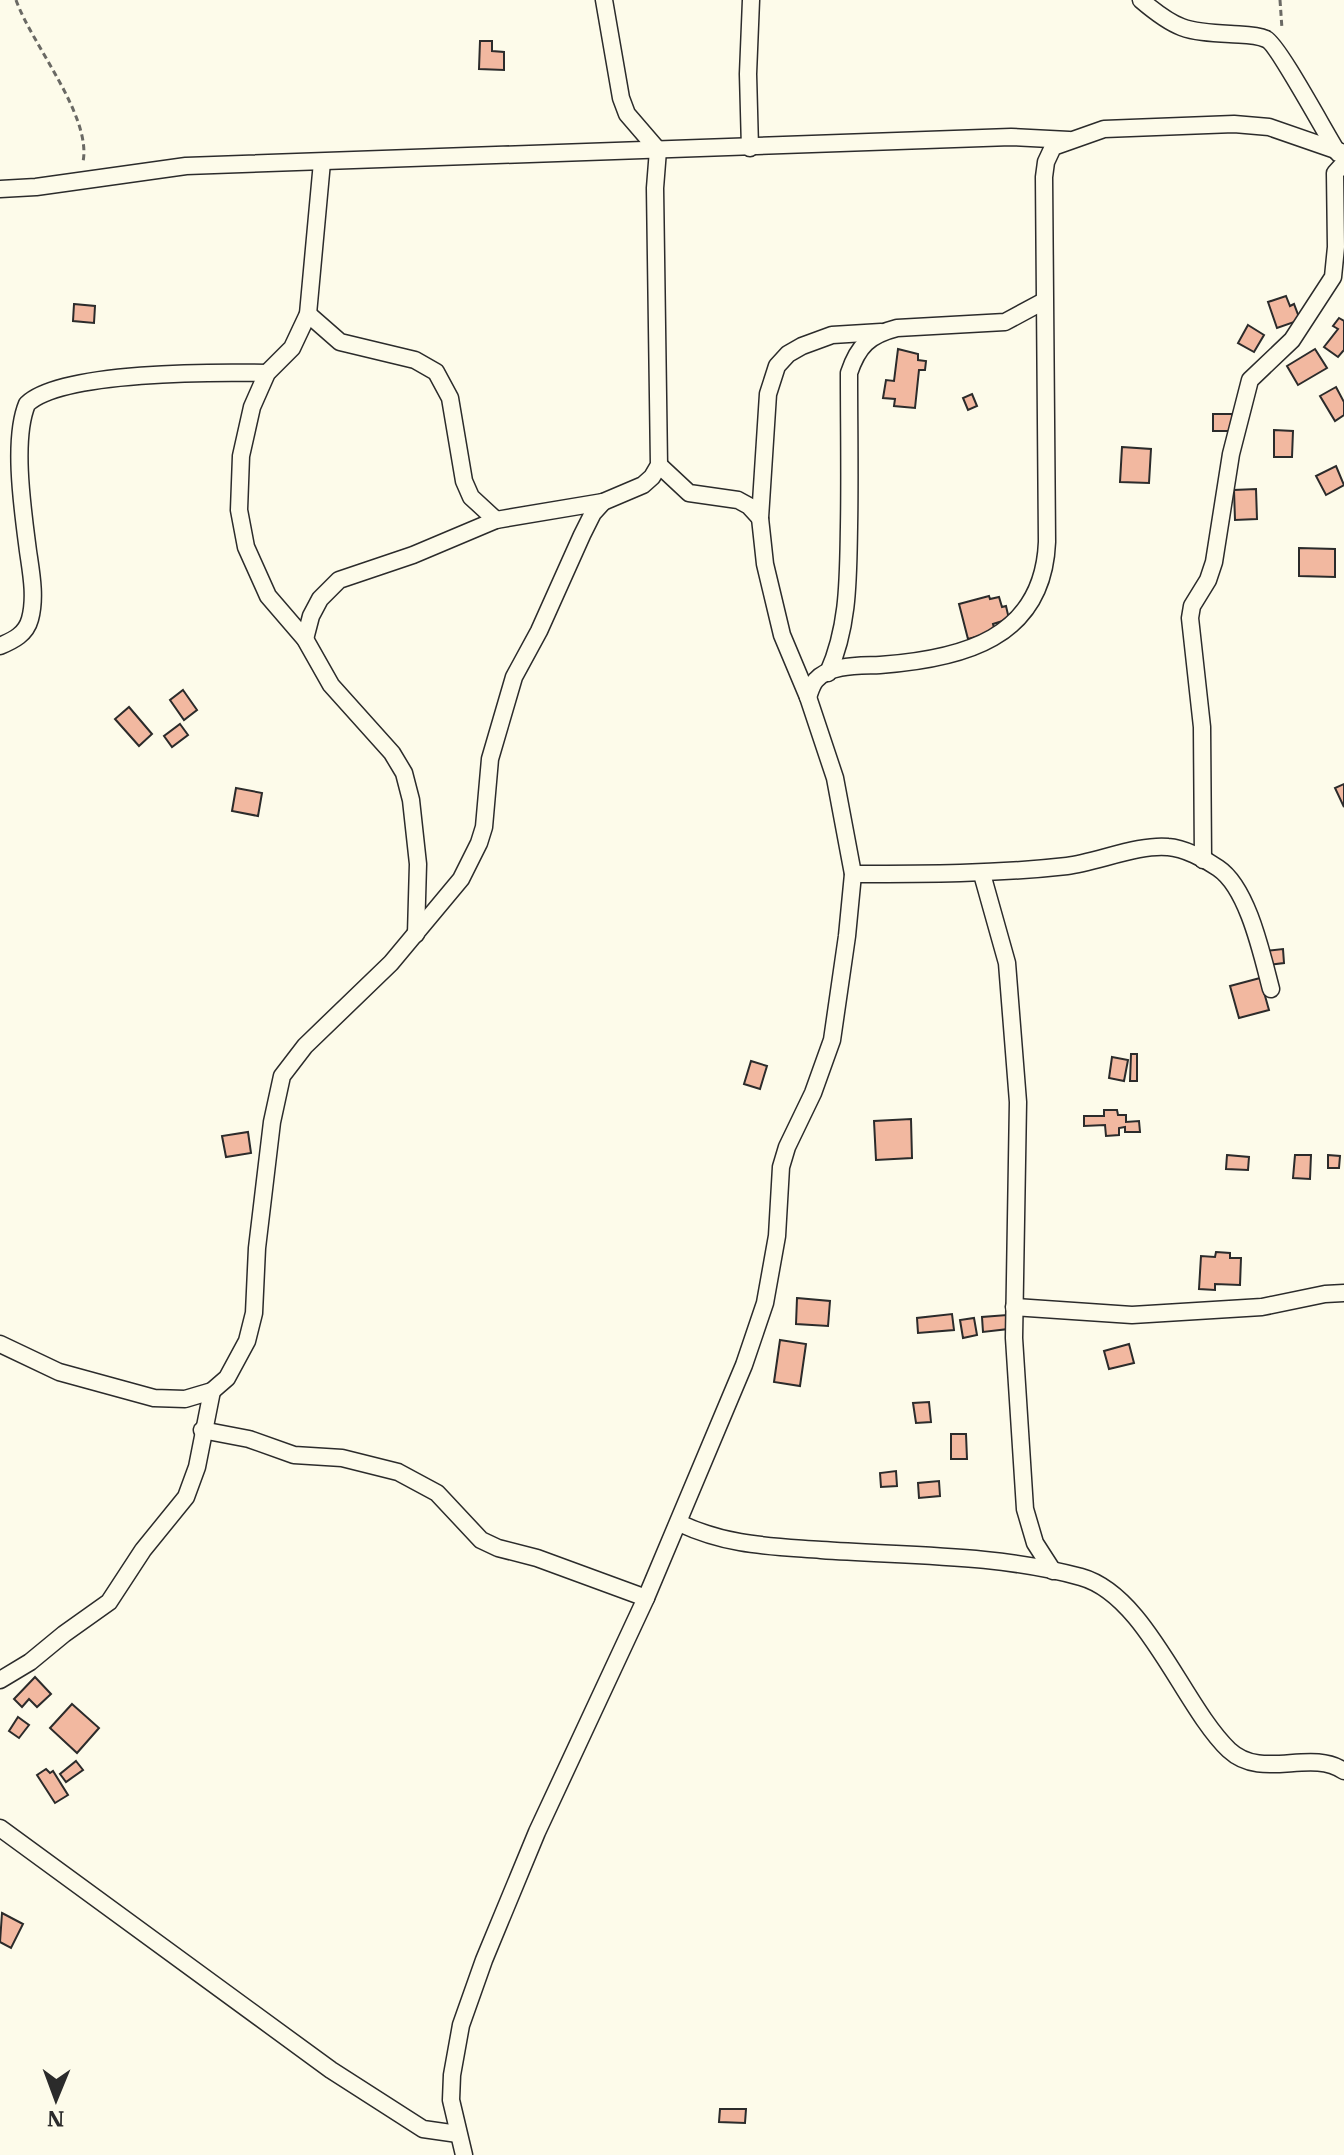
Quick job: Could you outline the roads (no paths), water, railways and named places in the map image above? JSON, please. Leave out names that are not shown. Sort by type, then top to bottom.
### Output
[{"type":"street","points":[[305,639],[311,616],[320,599],[339,580],[413,555],[496,520],[603,502],[643,485],[659,465],[655,188],[658,150],[627,114],[621,98],[604,0]]},
{"type":"street","points":[[750,148],[748,74],[751,0]]},
{"type":"street","points":[[1141,0],[1175,26],[1195,32],[1252,35],[1268,39],[1280,52],[1297,86],[1342,156]]},
{"type":"street","points":[[808,697],[815,681],[828,673],[850,667],[939,659],[987,642],[1028,605],[1039,587],[1046,565],[1047,542],[1046,162],[1053,147],[1104,129],[1234,124],[1269,127],[1342,156]]},
{"type":"street","points":[[0,189],[186,166],[1011,137],[1069,140]]},
{"type":"street","points":[[1203,860],[1202,727],[1190,618],[1192,606],[1208,580],[1214,562],[1231,454],[1250,380],[1292,340],[1333,277],[1336,247],[1335,173],[1342,156]]},
{"type":"street","points":[[322,162],[308,314],[292,348],[267,373],[252,407],[241,456],[239,510],[246,547],[268,596],[305,639],[331,685],[392,753],[404,773],[411,800],[418,864],[416,934]]},
{"type":"street","points":[[464,2155],[451,2100],[461,2025],[484,1960],[537,1832],[646,1598],[744,1365],[765,1303],[777,1236],[781,1167],[832,1040],[853,874],[835,778],[779,622],[765,564],[760,518],[768,394],[777,366],[788,354],[832,335],[1005,322],[1044,301]]},
{"type":"street","points":[[308,314],[340,342],[415,360],[436,372],[444,383],[453,409],[464,481],[471,497],[496,520]]},
{"type":"street","points":[[828,673],[840,645],[848,576],[849,373],[856,354],[881,332]]},
{"type":"street","points":[[0,646],[19,637],[30,621],[33,597],[22,509],[21,428],[27,404],[45,390],[97,382],[183,371],[267,373]]},
{"type":"street","points":[[659,465],[689,493],[738,500],[760,518]]},
{"type":"street","points":[[0,1344],[59,1372],[154,1398],[185,1399],[212,1391],[236,1366],[254,1313],[257,1248],[272,1122],[282,1076],[305,1046],[391,963],[461,879],[484,827],[490,759],[514,677],[593,513],[603,502]]},
{"type":"street","points":[[853,874],[982,874],[1087,863],[1156,847],[1179,848],[1219,868],[1231,879],[1260,947],[1271,989]]},
{"type":"street","points":[[982,874],[1007,963],[1018,1102],[1014,1338],[1025,1509],[1035,1543],[1053,1571]]},
{"type":"street","points":[[1014,1307],[1132,1315],[1262,1307],[1344,1293]]},
{"type":"street","points":[[0,1680],[30,1662],[109,1602],[143,1550],[186,1497],[197,1467],[212,1391]]},
{"type":"street","points":[[202,1430],[249,1439],[294,1455],[342,1458],[398,1472],[437,1493],[481,1540],[646,1598]]},
{"type":"street","points":[[679,1523],[715,1539],[766,1546],[989,1561],[1083,1578],[1100,1585],[1121,1604],[1163,1654],[1220,1739],[1240,1757],[1264,1765],[1340,1764]]},
{"type":"street","points":[[0,1828],[356,2087],[423,2129],[458,2134]]}]
